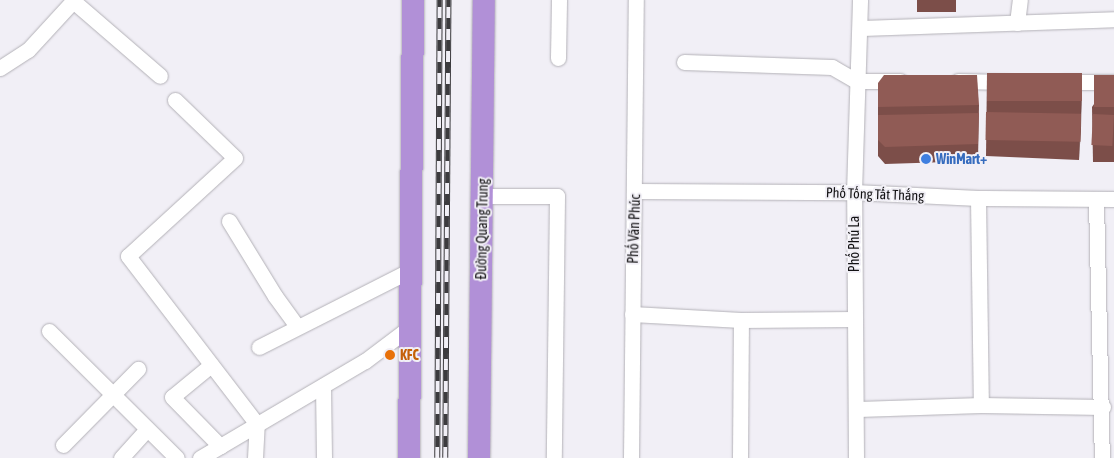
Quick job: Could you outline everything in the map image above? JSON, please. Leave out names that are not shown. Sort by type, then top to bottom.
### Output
[{"type":"highway","points":[[409,458],[413,0]]},
{"type":"highway","name":"Đường Quang Trung","points":[[480,458],[484,0]]},
{"type":"street","points":[[0,68],[28,50],[73,0],[160,76]]},
{"type":"street","points":[[558,58],[559,0]]},
{"type":"street","name":"Phố Văn Phúc","points":[[631,458],[636,0]]},
{"type":"street","name":"Phố Phú La","points":[[856,458],[858,409],[854,319],[854,192],[856,81],[862,28],[860,0]]},
{"type":"street","points":[[1017,23],[1020,0]]},
{"type":"street","points":[[862,28],[1114,19]]},
{"type":"street","points":[[684,62],[832,67],[856,81],[916,81]]},
{"type":"street","points":[[945,81],[1025,82]]},
{"type":"street","points":[[1045,82],[1114,82]]},
{"type":"street","points":[[175,100],[235,158],[128,256],[257,424],[255,458]]},
{"type":"street","name":"Phố Tống Tất Thắng","points":[[635,191],[854,192],[978,198],[1114,199]]},
{"type":"street","points":[[482,196],[557,196],[554,458]]},
{"type":"street","points":[[978,198],[981,405]]},
{"type":"street","points":[[1096,200],[1103,407],[1108,439],[1102,458]]},
{"type":"street","points":[[229,221],[298,326]]},
{"type":"street","points":[[260,347],[411,270]]},
{"type":"street","points":[[632,314],[741,320],[854,319]]},
{"type":"street","points":[[740,458],[741,320]]},
{"type":"street","points":[[200,458],[323,386],[410,327]]},
{"type":"street","points":[[49,331],[178,458]]},
{"type":"street","points":[[211,365],[172,397],[220,446]]},
{"type":"street","points":[[63,445],[113,392],[138,369]]},
{"type":"street","points":[[323,386],[324,458]]},
{"type":"street","points":[[858,409],[981,405],[1103,407]]},
{"type":"street","points":[[121,458],[147,429]]},
{"type":"building","points":[[987,73],[1082,73],[1082,101],[987,101]]},
{"type":"building","points":[[884,75],[977,75],[979,105],[878,107],[878,83]]},
{"type":"building","points":[[1094,75],[1114,75],[1114,107],[1094,107]]},
{"type":"building","points":[[986,112],[1081,114],[1080,142],[986,140]]},
{"type":"building","points":[[979,113],[978,144],[885,147],[878,140],[878,115]]},
{"type":"building","points":[[1093,114],[1114,115],[1112,146],[1091,145]]},
{"type":"railway","points":[[437,458],[439,0]]},
{"type":"railway","points":[[445,458],[448,0]]},
{"type":"place","name":"WinMart+","points":[[926,159]]},
{"type":"place","name":"KFC","points":[[390,355]]}]
